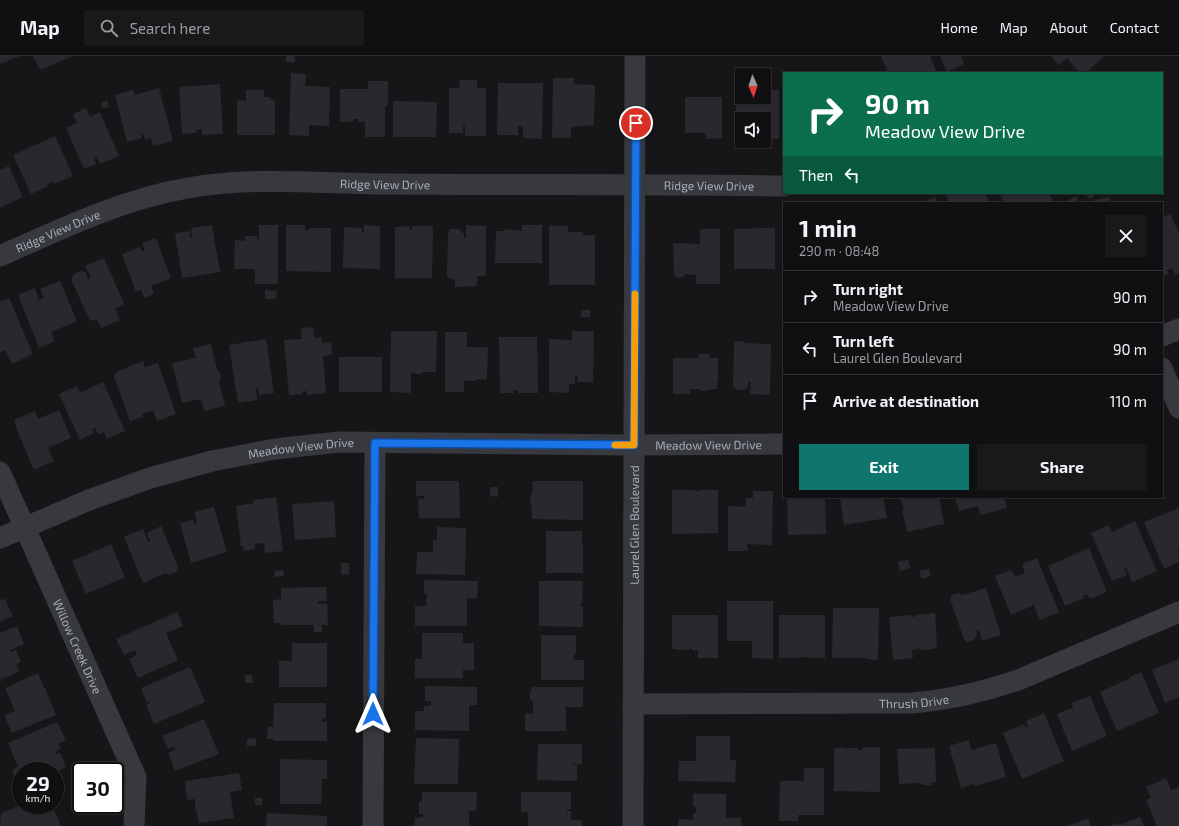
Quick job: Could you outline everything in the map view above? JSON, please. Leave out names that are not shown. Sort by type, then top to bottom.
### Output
[{"type":"street","name":"Laurel Glen Boulevard","points":[[633,826],[636,184],[635,56]]},
{"type":"street","name":"Ridge View Drive","points":[[0,256],[123,204],[174,190],[220,183],[254,181],[390,184],[636,184],[783,186]]},
{"type":"street","points":[[1163,336],[1179,329]]},
{"type":"street","points":[[1163,370],[1179,408]]},
{"type":"street","name":"Meadow View Drive","points":[[0,538],[89,500],[150,478],[212,461],[282,448],[339,442],[634,445],[783,444]]},
{"type":"street","points":[[372,826],[375,443]]},
{"type":"street","name":"Willow Creek Drive","points":[[0,472],[136,777],[134,825]]},
{"type":"street","name":"Thrush Drive","points":[[633,704],[912,703],[966,696],[1018,680],[1179,612]]},
{"type":"building","points":[[0,56],[20,56],[0,64]]},
{"type":"building","points":[[33,56],[73,56],[40,70]]},
{"type":"building","points":[[286,56],[295,56],[295,62],[286,62]]},
{"type":"building","points":[[881,56],[930,56],[937,72],[888,72]]},
{"type":"building","points":[[940,56],[961,56],[964,64],[947,72]]},
{"type":"building","points":[[1051,56],[1104,56],[1087,72],[1079,72],[1067,58],[1059,65]]},
{"type":"building","points":[[291,73],[306,74],[305,86],[330,87],[329,126],[309,125],[309,136],[289,135]]},
{"type":"building","points":[[553,78],[574,78],[574,84],[595,85],[594,125],[571,127],[571,138],[552,138]]},
{"type":"building","points":[[459,80],[477,80],[477,88],[486,88],[486,136],[465,136],[465,126],[463,126],[463,133],[449,133],[449,88],[460,88]]},
{"type":"building","points":[[368,81],[388,81],[388,106],[385,106],[385,137],[365,137],[365,122],[358,122],[358,119],[353,119],[353,122],[340,122],[340,89],[368,89]]},
{"type":"building","points":[[498,83],[543,83],[542,139],[523,138],[523,126],[518,126],[518,135],[497,135]]},
{"type":"building","points":[[220,84],[223,134],[202,135],[202,129],[196,130],[196,133],[182,134],[179,87]]},
{"type":"building","points":[[159,88],[173,141],[153,146],[151,138],[145,140],[143,133],[141,133],[142,138],[127,142],[115,95],[133,90],[135,95]]},
{"type":"building","points":[[246,90],[264,90],[264,97],[269,97],[272,101],[275,100],[275,135],[237,135],[237,100],[246,101]]},
{"type":"building","points":[[771,90],[779,90],[779,139],[771,139],[771,112],[736,112],[736,104],[771,104]]},
{"type":"building","points":[[685,97],[722,97],[722,138],[706,139],[706,133],[685,133]]},
{"type":"building","points":[[107,100],[109,107],[102,108],[101,103]]},
{"type":"building","points":[[393,101],[437,102],[436,137],[393,137]]},
{"type":"building","points":[[86,108],[90,117],[100,112],[119,156],[100,164],[96,156],[94,157],[96,164],[84,169],[66,128],[77,123],[73,114]]},
{"type":"building","points":[[55,136],[73,176],[54,184],[53,181],[47,184],[48,186],[31,194],[13,155]]},
{"type":"building","points":[[9,166],[23,197],[0,208],[0,170]]},
{"type":"building","points":[[986,194],[990,202],[949,202],[946,195]]},
{"type":"building","points":[[1000,194],[1050,194],[1054,202],[1004,202]]},
{"type":"building","points":[[1084,194],[1095,194],[1091,199]]},
{"type":"building","points":[[1076,196],[1079,202],[1068,202]]},
{"type":"building","points":[[935,197],[937,202],[922,202]]},
{"type":"building","points":[[1109,197],[1111,202],[1095,202],[1094,200]]},
{"type":"building","points":[[1170,214],[1179,233],[1179,273],[1175,275],[1172,268],[1167,270],[1169,274],[1163,277],[1163,217]]},
{"type":"building","points":[[212,225],[220,272],[182,278],[175,233],[190,231],[190,238],[192,238],[191,228]]},
{"type":"building","points":[[259,225],[278,225],[278,284],[255,284],[255,269],[234,269],[235,240],[245,241],[245,236],[257,236],[257,241],[259,241]]},
{"type":"building","points":[[286,225],[305,225],[305,230],[310,230],[310,228],[331,228],[331,272],[286,271]]},
{"type":"building","points":[[364,225],[380,226],[380,269],[343,268],[344,227],[362,228],[362,233],[364,233]]},
{"type":"building","points":[[466,225],[486,226],[486,276],[477,276],[477,286],[455,287],[455,280],[447,276],[448,233],[451,229],[459,229],[464,234],[464,238],[466,238]]},
{"type":"building","points":[[522,225],[542,225],[542,263],[495,263],[496,231],[504,231],[504,229],[522,231]]},
{"type":"building","points":[[410,226],[410,229],[412,230],[412,226],[433,226],[432,278],[395,278],[395,227]]},
{"type":"building","points":[[549,226],[568,226],[568,232],[583,232],[583,235],[595,235],[595,285],[549,285]]},
{"type":"building","points":[[775,228],[775,269],[734,269],[734,229]]},
{"type":"building","points":[[700,229],[720,229],[720,284],[696,284],[696,275],[685,274],[683,277],[676,277],[674,274],[673,243],[700,244]]},
{"type":"building","points":[[156,238],[171,278],[151,286],[154,294],[144,298],[141,290],[136,292],[122,254],[140,247],[142,251],[145,251],[142,243]]},
{"type":"building","points":[[104,258],[124,304],[115,309],[120,320],[101,328],[97,319],[93,321],[89,319],[71,279],[74,274],[81,271],[86,273],[88,279],[91,277],[85,266]]},
{"type":"building","points":[[60,281],[77,321],[51,332],[55,341],[39,348],[18,295],[35,288],[39,300],[44,298],[40,289]]},
{"type":"building","points":[[265,290],[277,291],[276,299],[265,299]]},
{"type":"building","points":[[9,298],[33,354],[12,364],[5,350],[0,352],[0,302]]},
{"type":"building","points":[[581,310],[590,310],[590,317],[581,317]]},
{"type":"building","points":[[313,327],[314,338],[321,337],[322,343],[331,342],[332,355],[323,356],[326,393],[307,395],[307,391],[302,392],[303,394],[289,395],[284,340],[302,339],[301,328]]},
{"type":"building","points":[[391,331],[437,331],[436,372],[422,372],[422,374],[415,374],[411,372],[411,393],[390,392]]},
{"type":"building","points":[[572,331],[594,331],[593,382],[577,382],[578,376],[575,377],[575,384],[569,384],[569,393],[549,392],[549,339],[572,340]]},
{"type":"building","points":[[445,332],[467,332],[467,347],[488,347],[487,380],[477,379],[477,381],[464,381],[464,392],[445,392]]},
{"type":"building","points":[[499,337],[537,337],[538,393],[518,393],[518,390],[513,390],[513,393],[500,393]]},
{"type":"building","points":[[266,339],[274,393],[259,395],[258,388],[256,388],[257,400],[238,403],[229,345]]},
{"type":"building","points":[[737,341],[743,341],[745,343],[771,344],[770,395],[750,394],[751,382],[748,382],[748,387],[744,390],[737,390],[733,386],[734,343]]},
{"type":"building","points":[[211,344],[217,369],[220,372],[221,378],[219,381],[225,406],[204,411],[201,399],[182,403],[172,363],[196,358],[193,348]]},
{"type":"building","points":[[699,354],[710,354],[710,358],[718,358],[717,389],[700,391],[700,389],[690,389],[690,394],[673,394],[673,358],[699,358]]},
{"type":"building","points":[[339,357],[382,357],[382,392],[339,392]]},
{"type":"building","points":[[143,361],[145,367],[158,363],[176,414],[157,421],[153,410],[142,414],[143,417],[130,421],[114,377],[116,372]]},
{"type":"building","points":[[103,382],[125,431],[107,439],[104,432],[98,434],[95,428],[92,429],[94,433],[80,440],[59,394],[77,386],[80,393]]},
{"type":"building","points":[[59,410],[71,438],[48,448],[54,461],[34,470],[14,420],[35,411],[38,419]]},
{"type":"building","points":[[416,481],[459,481],[460,518],[419,518],[418,498],[424,499],[424,496],[416,496]]},
{"type":"building","points":[[533,481],[583,481],[583,520],[532,519],[530,495],[532,495]]},
{"type":"building","points":[[490,487],[498,487],[498,497],[490,496]]},
{"type":"building","points":[[672,490],[718,490],[718,533],[672,534]]},
{"type":"building","points":[[753,491],[773,491],[772,545],[747,544],[748,551],[728,551],[728,506],[746,507],[746,498],[753,498]]},
{"type":"building","points":[[276,497],[283,551],[265,553],[264,543],[255,544],[255,549],[244,551],[243,546],[241,546],[236,506],[254,503],[254,500]]},
{"type":"building","points":[[787,498],[825,498],[826,534],[788,535]]},
{"type":"building","points":[[840,498],[883,498],[887,518],[844,525]]},
{"type":"building","points":[[900,498],[939,498],[944,524],[907,532],[902,509],[904,509]]},
{"type":"building","points":[[955,498],[1004,498],[1007,508],[980,515],[978,506],[959,511]]},
{"type":"building","points":[[334,501],[336,537],[295,540],[292,504]]},
{"type":"building","points":[[214,507],[227,552],[191,563],[180,523],[193,520],[194,524],[197,523],[195,512]]},
{"type":"building","points":[[1179,508],[1179,562],[1164,569],[1144,522]]},
{"type":"building","points":[[1135,521],[1157,571],[1132,582],[1126,568],[1124,569],[1127,575],[1112,581],[1091,533],[1109,525],[1112,532]]},
{"type":"building","points":[[161,526],[178,567],[176,572],[170,575],[165,573],[143,583],[124,537],[143,529],[148,542],[150,541],[147,533]]},
{"type":"building","points":[[437,527],[466,528],[465,575],[416,574],[417,552],[433,552],[433,540],[437,540]]},
{"type":"building","points":[[546,531],[582,531],[583,573],[546,573]]},
{"type":"building","points":[[111,544],[125,577],[86,594],[72,561]]},
{"type":"building","points":[[1089,548],[1107,592],[1090,599],[1087,594],[1083,596],[1084,598],[1065,606],[1048,566]]},
{"type":"building","points":[[1037,558],[1059,612],[1040,620],[1033,604],[1032,606],[1011,615],[995,576],[1011,570],[1015,577],[1025,573],[1022,564]]},
{"type":"building","points":[[908,560],[910,568],[900,571],[898,562]]},
{"type":"building","points":[[341,563],[349,563],[349,574],[341,574]]},
{"type":"building","points":[[929,569],[931,576],[921,579],[920,571]]},
{"type":"building","points":[[283,570],[284,576],[275,577],[274,571]]},
{"type":"building","points":[[424,580],[478,581],[477,598],[467,598],[467,626],[415,626],[415,606],[426,606],[427,594],[424,594]]},
{"type":"building","points":[[539,581],[583,581],[582,604],[580,604],[580,606],[583,606],[583,627],[539,626]]},
{"type":"building","points":[[326,587],[327,601],[318,601],[318,604],[327,604],[328,625],[322,625],[322,632],[314,632],[314,625],[281,625],[280,623],[274,623],[273,600],[281,599],[281,588]]},
{"type":"building","points":[[986,588],[1001,635],[982,641],[979,630],[976,631],[977,635],[974,640],[967,642],[964,639],[950,599],[952,595],[958,593],[962,595]]},
{"type":"building","points":[[0,597],[1,600],[5,599],[13,616],[0,622]]},
{"type":"building","points":[[727,601],[773,601],[773,659],[752,658],[752,641],[727,641]]},
{"type":"building","points":[[833,608],[879,608],[878,660],[866,658],[832,658]]},
{"type":"building","points":[[177,612],[183,626],[166,633],[178,660],[138,678],[129,659],[137,655],[135,650],[124,655],[116,639]]},
{"type":"building","points":[[935,613],[937,647],[934,649],[920,650],[918,648],[912,650],[913,658],[893,660],[889,617],[912,615],[912,617],[916,615]]},
{"type":"building","points":[[672,615],[718,615],[718,658],[698,658],[698,650],[692,650],[692,648],[689,650],[672,649]]},
{"type":"building","points":[[779,615],[825,615],[825,658],[779,658]]},
{"type":"building","points":[[17,626],[24,644],[10,650],[11,652],[16,650],[21,662],[16,664],[20,671],[0,680],[0,633]]},
{"type":"building","points":[[422,633],[463,633],[463,643],[474,643],[474,670],[463,670],[463,678],[415,678],[415,659],[422,659]]},
{"type":"building","points":[[541,635],[576,635],[576,653],[574,653],[574,660],[584,660],[584,680],[541,680]]},
{"type":"building","points":[[292,643],[327,643],[327,687],[279,687],[279,661],[292,661]]},
{"type":"building","points":[[1179,659],[1179,697],[1165,703],[1152,670]]},
{"type":"building","points":[[190,667],[205,702],[154,724],[146,705],[150,703],[149,701],[147,703],[141,688]]},
{"type":"building","points":[[1141,672],[1159,713],[1117,731],[1100,692]]},
{"type":"building","points":[[38,673],[56,715],[12,733],[4,715],[15,711],[5,688]]},
{"type":"building","points":[[245,675],[252,675],[253,683],[245,683]]},
{"type":"building","points":[[425,686],[477,687],[477,705],[469,705],[469,731],[415,730],[415,711],[424,711],[424,706],[431,706],[431,701],[425,701]]},
{"type":"building","points":[[533,687],[583,687],[583,707],[565,707],[566,731],[525,731],[525,714],[533,714],[533,701],[530,699],[530,691]]},
{"type":"building","points":[[1090,696],[1107,736],[1072,751],[1057,714],[1072,708],[1075,714],[1071,703]]},
{"type":"building","points":[[274,703],[326,703],[326,718],[323,718],[322,722],[327,721],[327,741],[273,741],[273,739],[267,739],[268,727],[273,727]]},
{"type":"building","points":[[1044,713],[1064,761],[1022,779],[1003,733],[1024,724],[1025,728],[1028,726],[1026,721]]},
{"type":"building","points":[[204,719],[219,754],[175,771],[168,753],[175,750],[174,747],[168,749],[162,736]]},
{"type":"building","points":[[57,722],[66,740],[58,744],[61,749],[55,752],[56,754],[60,753],[64,762],[16,762],[8,743]]},
{"type":"building","points":[[696,736],[730,736],[730,760],[736,760],[735,782],[678,781],[679,761],[696,761]]},
{"type":"building","points":[[256,738],[256,746],[247,746],[247,739]]},
{"type":"building","points":[[416,738],[459,739],[458,784],[414,784]]},
{"type":"building","points":[[969,740],[971,750],[996,743],[1006,777],[975,786],[974,784],[961,788],[949,746]]},
{"type":"building","points":[[538,744],[582,744],[582,764],[573,764],[577,765],[577,781],[537,780]]},
{"type":"building","points":[[863,747],[880,747],[880,792],[834,791],[834,748],[845,748],[845,750],[847,748],[858,748],[858,750],[863,750]]},
{"type":"building","points":[[935,748],[936,782],[933,782],[931,785],[923,785],[921,783],[899,784],[897,749]]},
{"type":"building","points":[[280,759],[327,760],[327,779],[322,779],[321,804],[280,804]]},
{"type":"building","points":[[804,768],[824,768],[824,815],[798,815],[798,821],[779,821],[780,781],[804,781]]},
{"type":"building","points":[[239,773],[242,790],[230,792],[234,818],[199,823],[195,807],[195,799],[187,800],[185,781]]},
{"type":"building","points":[[1166,778],[1171,790],[1179,787],[1179,826],[1157,826],[1146,800],[1151,798],[1146,787]]},
{"type":"building","points":[[422,792],[477,792],[476,811],[469,811],[469,826],[415,826],[415,818],[423,817],[423,814],[419,814],[419,801],[422,801]]},
{"type":"building","points":[[521,792],[571,792],[571,809],[567,809],[567,811],[571,811],[571,820],[582,820],[582,826],[528,826],[528,812],[521,812]]},
{"type":"building","points":[[693,794],[726,794],[726,818],[741,818],[741,826],[678,826],[678,819],[693,820],[693,813],[696,813],[696,806],[693,806]]},
{"type":"building","points":[[255,798],[262,798],[262,805],[255,805]]},
{"type":"building","points":[[12,809],[12,814],[56,814],[61,826],[0,826],[0,817],[2,813]]},
{"type":"building","points":[[267,813],[327,816],[327,826],[266,826]]},
{"type":"building","points":[[1140,817],[1144,826],[1110,826],[1116,823],[1120,825]]},
{"type":"building","points":[[1088,818],[1091,826],[1068,826]]},
{"type":"slow traffic","points":[[615,445],[634,445],[635,294]]},
{"type":"route","points":[[373,714],[375,443],[634,445],[636,123]]}]
